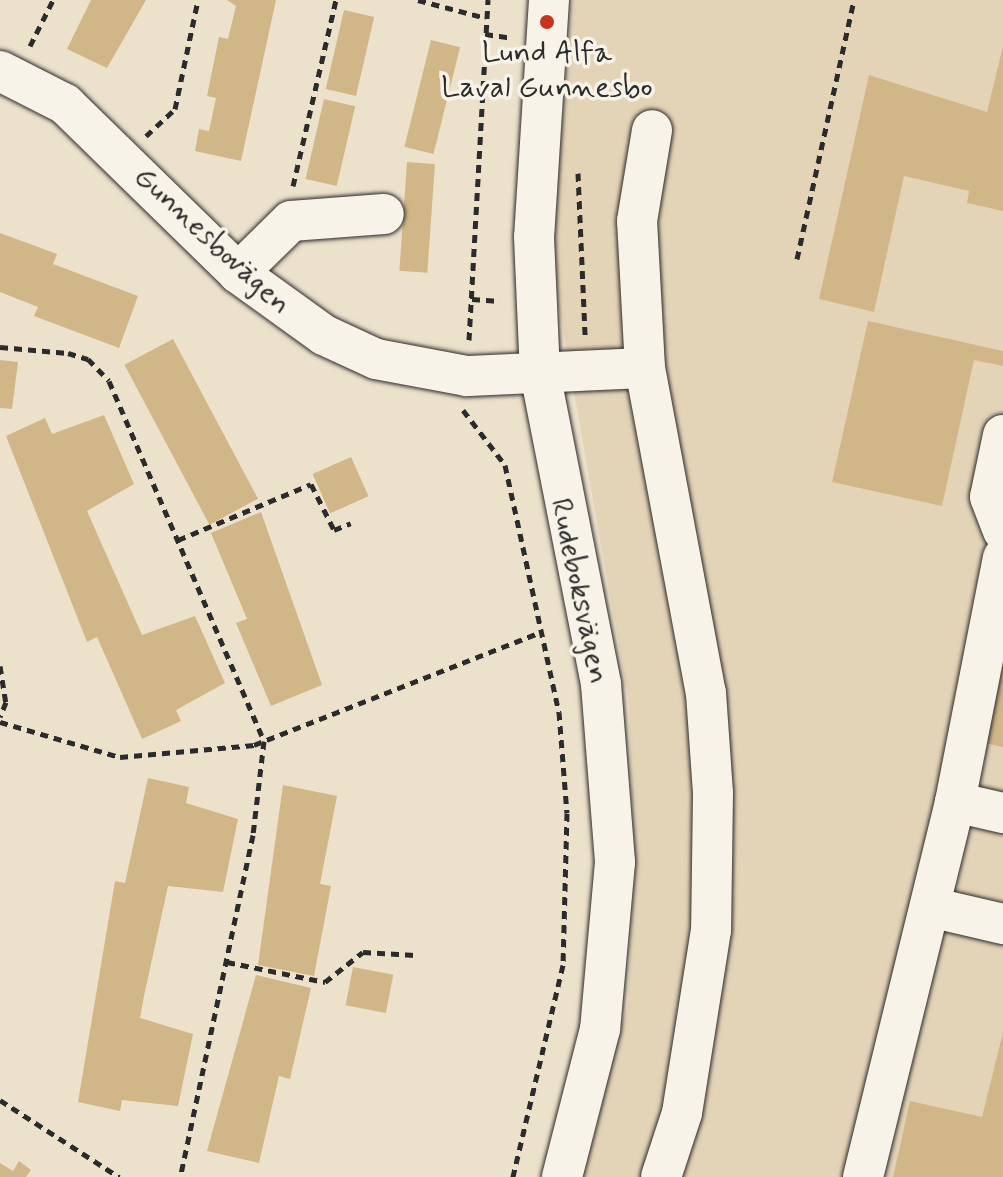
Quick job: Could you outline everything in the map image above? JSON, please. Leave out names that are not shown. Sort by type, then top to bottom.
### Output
[{"type":"street","name":"Rudeboksvägen","points":[[549,0],[534,237],[540,373],[601,684],[613,789],[615,862],[600,1029],[562,1177]]},
{"type":"street","name":"Gunnesbovägen","points":[[0,71],[65,104],[280,310],[376,359],[467,376],[645,368]]},
{"type":"street","points":[[652,130],[637,221],[645,368],[706,693],[713,793],[711,930],[682,1113],[661,1177]]},
{"type":"street","points":[[238,273],[271,236],[317,213],[384,214]]},
{"type":"street","points":[[1003,435],[990,497],[1003,531]]},
{"type":"street","points":[[863,1177],[955,802],[1003,558]]},
{"type":"street","points":[[955,802],[1003,813]]},
{"type":"street","points":[[930,907],[1003,924]]},
{"type":"path","points":[[35,34],[53,0]]},
{"type":"path","points":[[142,140],[175,109],[198,0]]},
{"type":"path","points":[[271,236],[296,177],[336,0]]},
{"type":"path","points":[[418,0],[486,18]]},
{"type":"path","points":[[488,0],[464,415],[505,465],[559,712],[569,910],[552,1024],[513,1177]]},
{"type":"path","points":[[797,259],[854,0]]},
{"type":"path","points":[[485,34],[521,39]]},
{"type":"path","points":[[578,160],[589,371]]},
{"type":"path","points":[[0,347],[68,353],[88,359],[109,381],[264,741],[227,962],[180,1177]]},
{"type":"path","points":[[178,540],[311,484],[334,530],[351,523]]},
{"type":"path","points":[[0,666],[0,720],[120,757],[264,741],[541,632]]},
{"type":"path","points":[[227,962],[325,982],[363,952],[415,955]]},
{"type":"path","points":[[0,1100],[119,1177]]},
{"type":"shaded area","points":[[572,0],[1003,0],[1003,1177],[578,1177],[628,1004],[634,866],[629,703],[551,262]]},
{"type":"building","points":[[91,0],[146,0],[107,68],[67,49]]},
{"type":"building","points":[[227,0],[276,0],[241,161],[195,151],[199,129],[209,131],[216,98],[207,96],[219,37],[228,39],[236,6]]},
{"type":"building","points":[[344,10],[374,17],[356,96],[326,89]]},
{"type":"building","points":[[431,40],[460,47],[433,154],[404,147]]},
{"type":"building","points":[[1003,46],[1003,211],[967,203],[969,191],[904,176],[874,312],[819,299],[869,75],[987,112]]},
{"type":"building","points":[[324,99],[355,106],[337,186],[306,179]]},
{"type":"building","points":[[407,162],[435,164],[427,273],[399,271]]},
{"type":"building","points":[[0,233],[57,254],[53,264],[138,296],[119,348],[34,316],[38,307],[0,292]]},
{"type":"building","points":[[868,321],[1003,351],[1003,366],[974,360],[942,506],[832,482]]},
{"type":"building","points":[[173,339],[258,499],[209,525],[124,365]]},
{"type":"building","points":[[0,360],[18,362],[12,409],[0,408]]},
{"type":"building","points":[[104,415],[134,484],[87,511],[142,635],[195,616],[225,683],[176,710],[181,721],[142,739],[97,637],[87,642],[6,436],[45,418],[52,434]]},
{"type":"building","points":[[351,457],[368,496],[330,513],[313,474]]},
{"type":"building","points":[[261,512],[322,685],[271,706],[236,623],[247,619],[211,533]]},
{"type":"building","points":[[1003,665],[1003,747],[984,743]]},
{"type":"building","points":[[148,778],[189,787],[186,803],[238,819],[223,892],[168,886],[144,996],[140,1018],[193,1034],[178,1106],[122,1100],[120,1111],[78,1102],[115,881],[125,883]]},
{"type":"building","points":[[283,785],[337,796],[320,884],[331,886],[314,976],[258,965]]},
{"type":"building","points":[[353,967],[393,975],[386,1013],[346,1005]]},
{"type":"building","points":[[256,975],[311,988],[290,1079],[279,1076],[259,1163],[207,1151]]},
{"type":"building","points":[[1003,1032],[1003,1177],[893,1177],[910,1101],[982,1117]]},
{"type":"building","points":[[19,1161],[31,1170],[26,1177],[0,1177],[0,1163],[13,1171]]},
{"type":"place","name":"Lund Alfa Laval Gunnesbo","points":[[547,22]]}]
